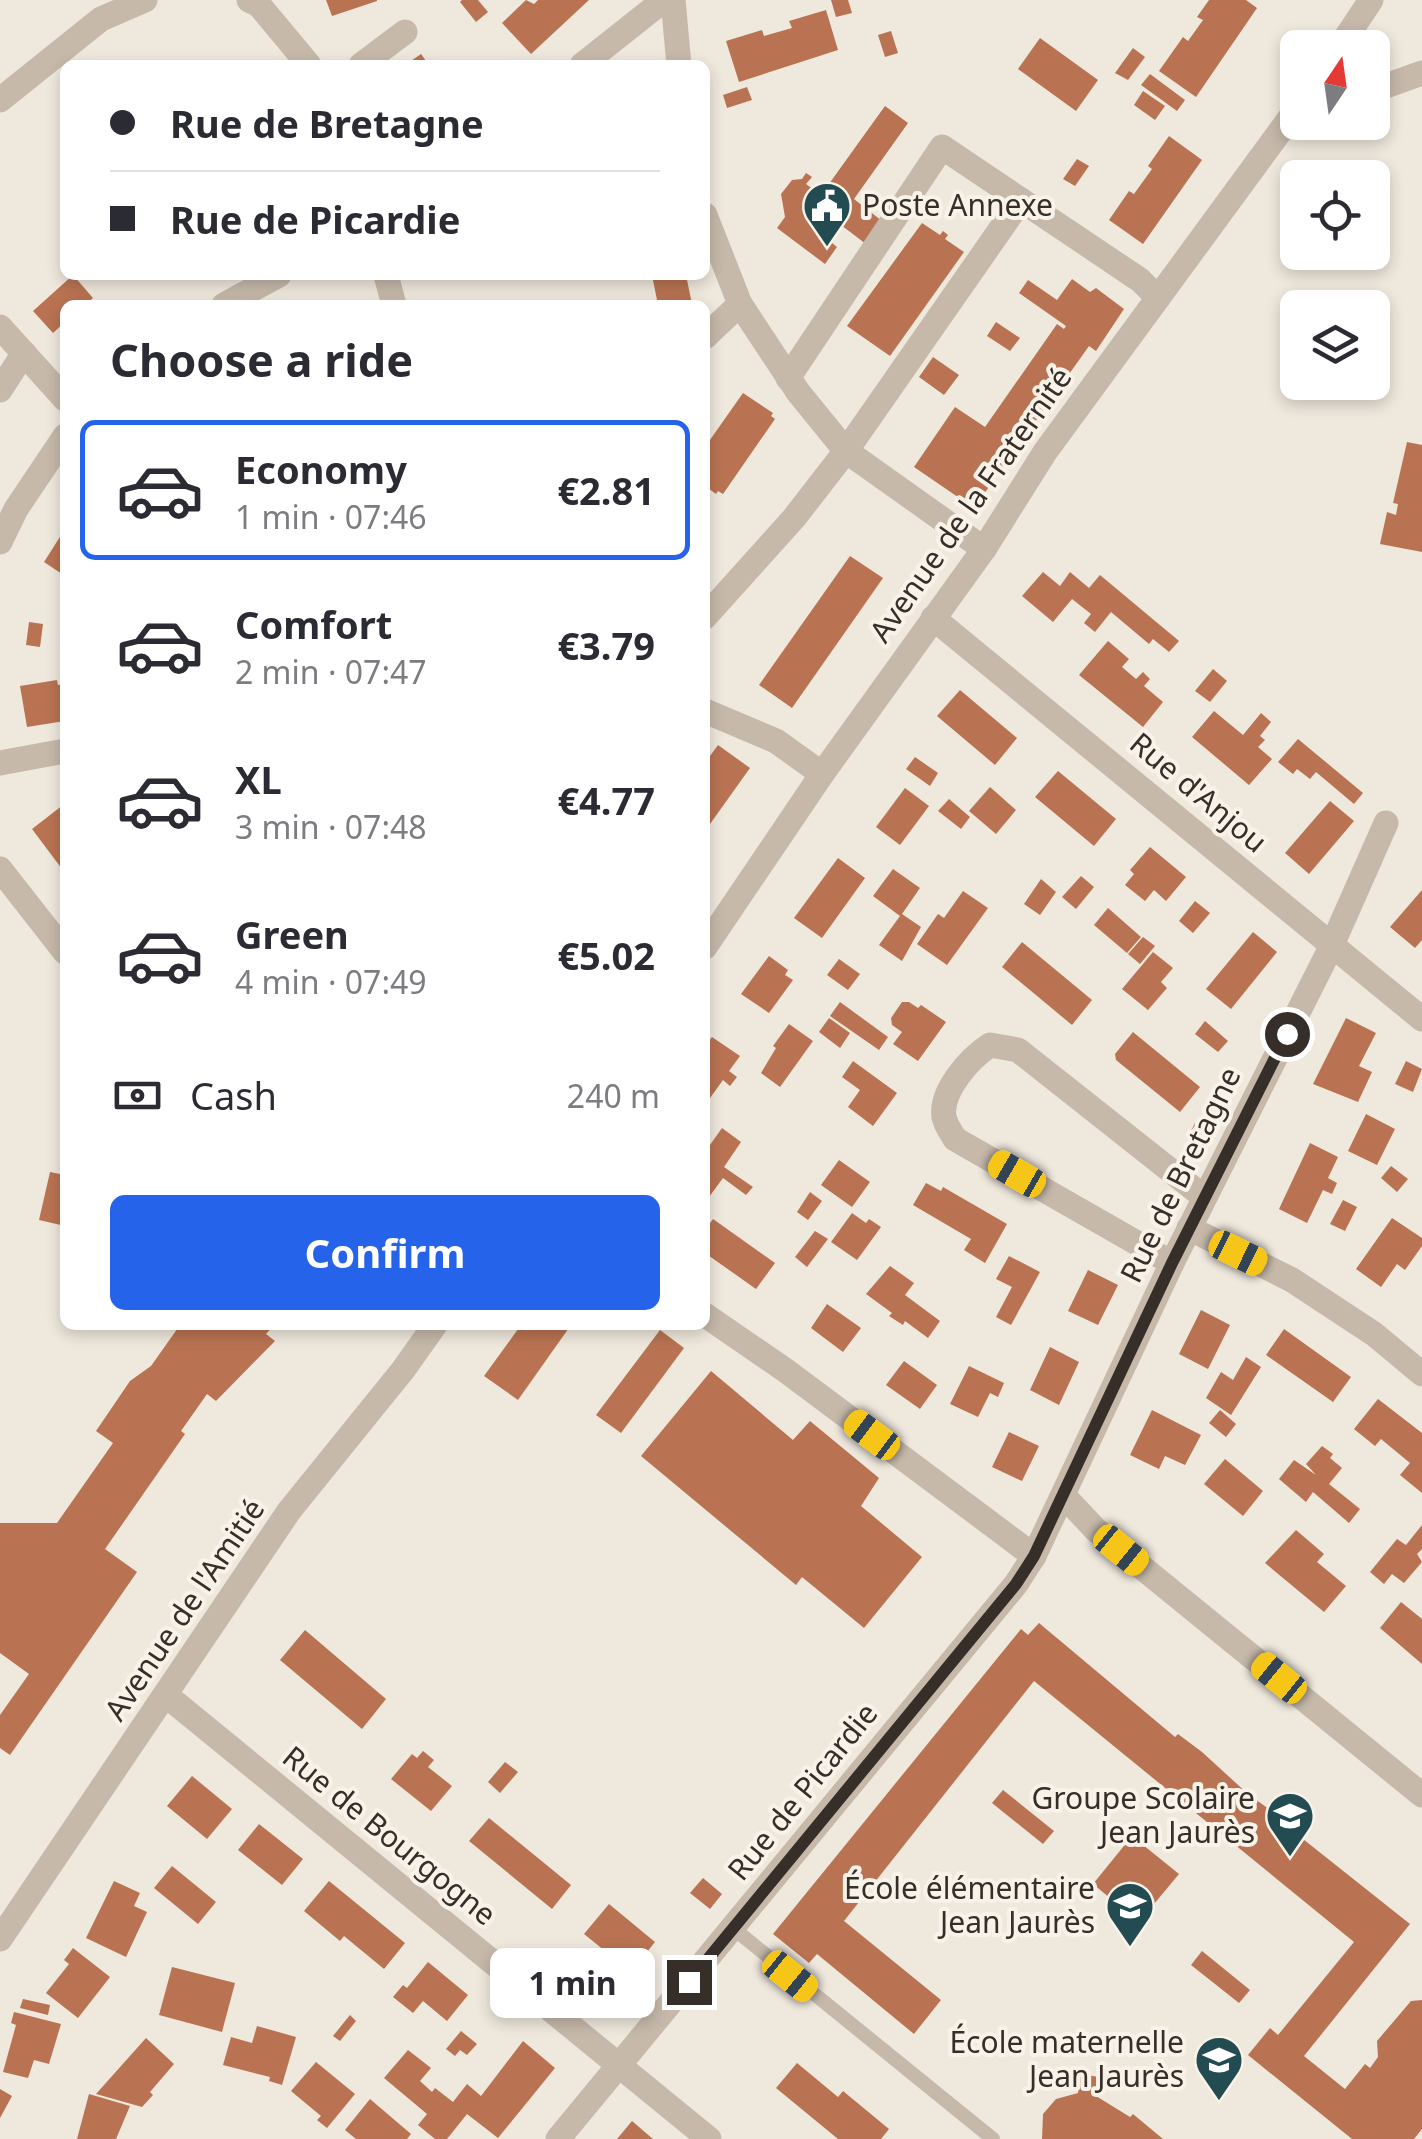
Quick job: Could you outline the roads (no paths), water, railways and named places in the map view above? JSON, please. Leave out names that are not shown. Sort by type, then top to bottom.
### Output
[{"type":"street","points":[[0,64],[9,93],[101,19],[145,0]]},
{"type":"street","points":[[249,0],[260,5],[305,60]]},
{"type":"street","points":[[588,60],[664,0]]},
{"type":"street","points":[[673,0],[679,60]]},
{"type":"street","points":[[1350,30],[1371,0]]},
{"type":"street","points":[[368,60],[405,32]]},
{"type":"street","points":[[1390,85],[1422,73]]},
{"type":"street","name":"Avenue de la Fraternité","points":[[710,940],[822,774],[984,549],[1045,452],[1280,131]]},
{"type":"street","points":[[788,378],[942,147],[1140,280],[1158,298]]},
{"type":"street","points":[[710,611],[794,518],[846,451],[1021,200]]},
{"type":"street","points":[[710,228],[740,304],[788,378],[846,451],[984,549]]},
{"type":"street","points":[[233,300],[269,280]]},
{"type":"street","points":[[710,332],[740,304]]},
{"type":"street","points":[[0,327],[60,394]]},
{"type":"street","points":[[0,390],[24,354]]},
{"type":"street","points":[[0,542],[60,444]]},
{"type":"street","name":"Rue d'Anjou","points":[[933,618],[1422,1019]]},
{"type":"street","points":[[710,713],[776,741],[822,774]]},
{"type":"street","points":[[0,763],[60,752]]},
{"type":"street","name":"Rue de Bretagne","points":[[1034,1556],[1204,1197],[1332,945],[1386,823]]},
{"type":"street","points":[[0,869],[60,946]]},
{"type":"street","points":[[1172,1263],[955,1139],[944,1122],[943,1104],[972,1057],[990,1046],[1018,1050],[1204,1197]]},
{"type":"street","points":[[1190,1228],[1292,1280],[1374,1334],[1422,1374]]},
{"type":"street","points":[[710,1318],[1034,1556]]},
{"type":"street","name":"Avenue de l'Amitié","points":[[0,1939],[289,1511],[430,1330]]},
{"type":"street","points":[[1064,1496],[1096,1530],[1422,1794]]},
{"type":"street","name":"Rue de Picardie","points":[[558,2139],[1016,1584],[1034,1556]]},
{"type":"street","name":"Rue de Bourgogne","points":[[167,1696],[709,2139]]},
{"type":"lane","points":[[733,1928],[993,2139]]},
{"type":"place","name":"Poste Annexe","points":[[827,248]]},
{"type":"place","name":"Groupe Scolaire Jean Jaurès","points":[[1290,1858]]},
{"type":"place","name":"École élémentaire Jean Jaurès","points":[[1130,1948]]},
{"type":"place","name":"École maternelle Jean Jaurès","points":[[1219,2102]]}]
